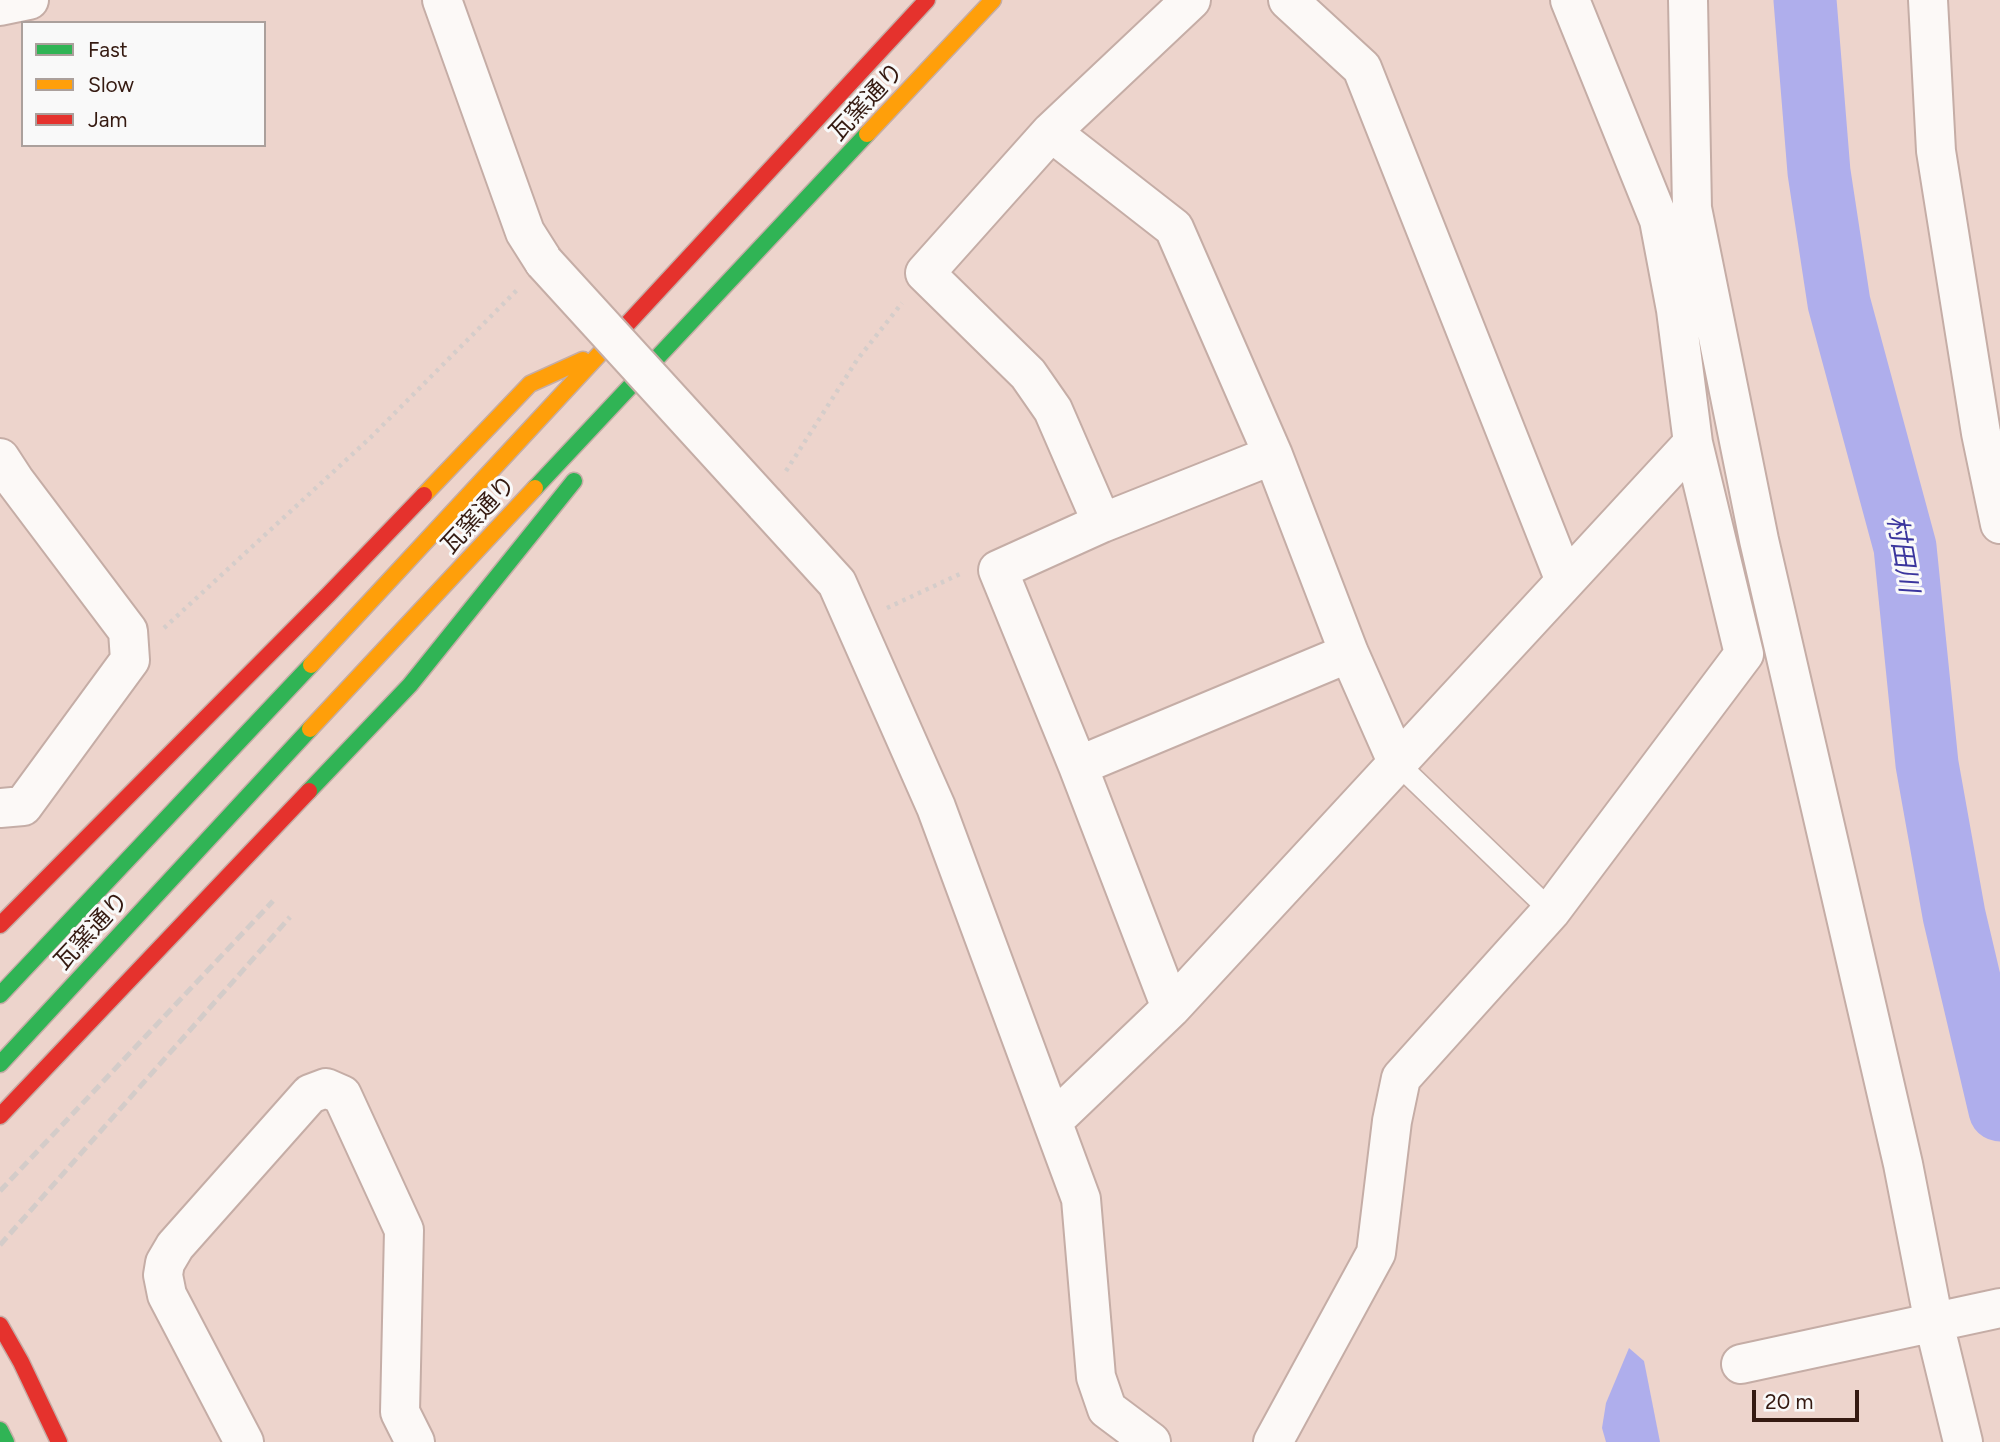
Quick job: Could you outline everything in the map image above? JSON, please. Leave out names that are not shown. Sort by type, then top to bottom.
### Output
[{"type":"street","points":[[0,6],[29,0]]},
{"type":"street","points":[[442,0],[525,232],[544,262],[837,583],[936,807],[1081,1199],[1096,1377],[1107,1409],[1151,1442]]},
{"type":"street","name":"瓦窯通り","points":[[0,995],[354,619],[927,0]]},
{"type":"street","name":"瓦窯通り","points":[[0,1064],[374,659],[993,0]]},
{"type":"street","points":[[1102,523],[1053,410],[1028,374],[925,273],[1051,132],[1191,0]]},
{"type":"street","points":[[1287,0],[1362,68],[1565,581]]},
{"type":"street","points":[[1273,1442],[1376,1253],[1392,1121],[1401,1078],[1551,911],[1744,654],[1693,443],[1676,310],[1659,220],[1570,0]]},
{"type":"street","points":[[1688,0],[1692,208],[1759,540],[1903,1164],[1934,1323],[1963,1442]]},
{"type":"street","points":[[1928,0],[1936,151],[1981,433],[2000,524]]},
{"type":"street","points":[[1051,132],[1174,228],[1273,455],[1349,653],[1398,764]]},
{"type":"street","points":[[0,925],[328,595],[530,384],[600,352]]},
{"type":"street","points":[[608,434],[629,390]]},
{"type":"street","points":[[1054,1121],[1171,1008],[1693,443]]},
{"type":"street","points":[[1171,1008],[998,570],[1102,523],[1273,455]]},
{"type":"street","points":[[0,458],[128,631],[130,660],[23,806],[0,808]]},
{"type":"street","points":[[0,1116],[410,685],[585,467]]},
{"type":"street","points":[[1077,766],[1349,653]]},
{"type":"street","points":[[244,1442],[167,1295],[163,1275],[165,1263],[175,1246],[310,1094],[326,1088],[342,1095],[404,1230],[400,1412],[415,1442]]},
{"type":"street","points":[[1741,1364],[2000,1308]]},
{"type":"street","points":[[0,1325],[59,1442]]},
{"type":"street","points":[[0,1430],[6,1442]]},
{"type":"lane","points":[[1398,764],[1551,911]]},
{"type":"path","points":[[130,660],[370,438],[544,262]]},
{"type":"path","points":[[765,504],[857,360],[925,273]]},
{"type":"path","points":[[855,623],[977,566],[998,570]]},
{"type":"water","points":[[1629,1348],[1644,1361],[1660,1442],[1606,1442],[1602,1428],[1606,1403]]},
{"type":"waterway","name":"村田川","points":[[1805,0],[1819,172],[1839,303],[1905,547],[1927,764],[1954,915],[2000,1110]]},
{"type":"railway","points":[[0,1191],[273,901]]},
{"type":"railway","points":[[0,1245],[290,917]]},
{"type":"traffic: fast","points":[[535,488],[867,134]]},
{"type":"traffic: fast","points":[[309,791],[410,685],[574,481]]},
{"type":"traffic: fast","points":[[0,995],[311,665]]},
{"type":"traffic: fast","points":[[0,1064],[310,729]]},
{"type":"traffic: fast","points":[[0,1430],[6,1442]]},
{"type":"traffic: slow","points":[[867,134],[993,0]]},
{"type":"traffic: slow","points":[[311,665],[618,334]]},
{"type":"traffic: slow","points":[[424,495],[530,384],[583,360]]},
{"type":"traffic: slow","points":[[310,729],[535,488]]},
{"type":"traffic: jam","points":[[618,334],[927,0]]},
{"type":"traffic: jam","points":[[0,925],[424,495]]},
{"type":"traffic: jam","points":[[0,1116],[309,791]]},
{"type":"traffic: jam","points":[[0,1325],[59,1442]]}]
